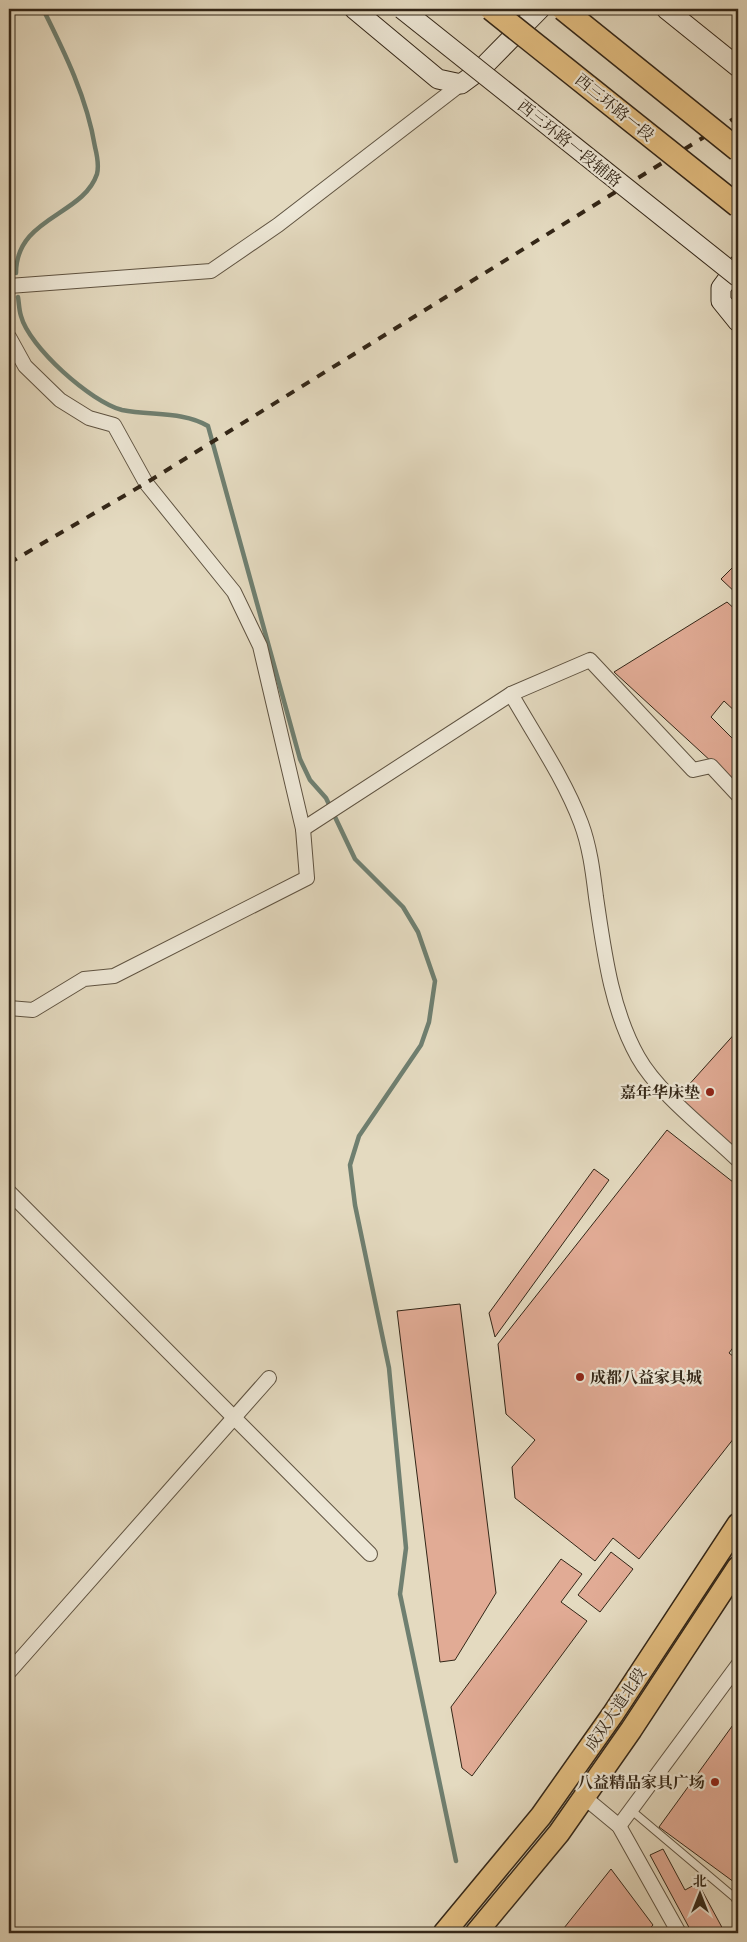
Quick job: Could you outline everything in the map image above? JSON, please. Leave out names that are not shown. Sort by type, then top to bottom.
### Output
[{"type":"highway","name":"西三环路一段","points":[[491,9],[738,206]]},
{"type":"highway","points":[[563,9],[738,150]]},
{"type":"main road","points":[[354,9],[438,79],[461,84],[480,70],[540,9]]},
{"type":"main road","name":"西三环路一段辅路","points":[[402,9],[738,278]]},
{"type":"main road","points":[[666,9],[738,67]]},
{"type":"main road","points":[[738,265],[721,288],[722,301],[738,322]]},
{"type":"main road","name":"成双大道北段","points":[[444,1933],[541,1816],[613,1714],[738,1524]]},
{"type":"main road","name":"成双大道北段","points":[[476,1933],[559,1833],[631,1730],[738,1567]]},
{"type":"street","points":[[9,286],[211,271],[278,225],[461,84]]},
{"type":"street","points":[[9,337],[25,366],[60,400],[89,418],[114,426],[146,482],[234,592],[260,646],[303,829],[307,878],[114,976],[84,979],[32,1010],[9,1008]]},
{"type":"street","points":[[303,829],[511,694],[590,660],[693,770],[711,766],[738,795]]},
{"type":"street","points":[[511,694],[560,779],[581,824],[592,864],[609,977],[623,1024],[638,1058],[664,1092],[738,1160]]},
{"type":"street","points":[[9,1192],[370,1554]]},
{"type":"street","points":[[9,1672],[270,1378]]},
{"type":"street","points":[[619,1826],[738,1665]]},
{"type":"street","points":[[584,1797],[619,1826],[680,1933]]},
{"type":"lane","points":[[631,1810],[734,1897],[738,1903]]},
{"type":"building","points":[[738,562],[738,595],[721,579]]},
{"type":"building","points":[[727,602],[738,612],[738,714],[724,701],[711,717],[738,744],[738,786],[614,672]]},
{"type":"building","points":[[738,1030],[738,1153],[677,1098]]},
{"type":"building","points":[[667,1130],[738,1186],[738,1341],[729,1353],[738,1360],[738,1433],[639,1559],[613,1538],[595,1561],[515,1498],[512,1467],[535,1440],[506,1414],[498,1344]]},
{"type":"building","points":[[594,1169],[609,1180],[495,1337],[489,1313]]},
{"type":"building","points":[[460,1304],[496,1593],[455,1660],[440,1662],[397,1311]]},
{"type":"building","points":[[611,1552],[633,1569],[600,1612],[578,1595]]},
{"type":"building","points":[[561,1559],[582,1574],[561,1602],[587,1621],[472,1776],[462,1768],[451,1707]]},
{"type":"building","points":[[738,1718],[738,1885],[659,1827]]},
{"type":"building","points":[[663,1849],[685,1890],[698,1883],[725,1933],[692,1933],[650,1855]]},
{"type":"building","points":[[611,1869],[653,1925],[646,1933],[560,1933]]},
{"type":"waterway","points":[[16,273],[19,254],[27,240],[38,228],[90,188],[98,171],[91,129],[81,93],[43,9]]},
{"type":"waterway","points":[[18,297],[19,309],[26,329],[36,343],[63,372],[94,396],[122,410],[188,418],[208,426],[300,759],[310,780],[326,798],[355,859],[403,907],[418,932],[435,981],[429,1022],[421,1045],[359,1136],[350,1165],[355,1205],[389,1368],[406,1548],[400,1594],[456,1861]]},
{"type":"railway","points":[[9,563],[146,483],[738,116]]},
{"type":"place","name":"嘉年华床垫","points":[[710,1092]]},
{"type":"place","name":"成都八益家具城","points":[[580,1377]]},
{"type":"place","name":"八益精品家具广场","points":[[715,1782]]}]
